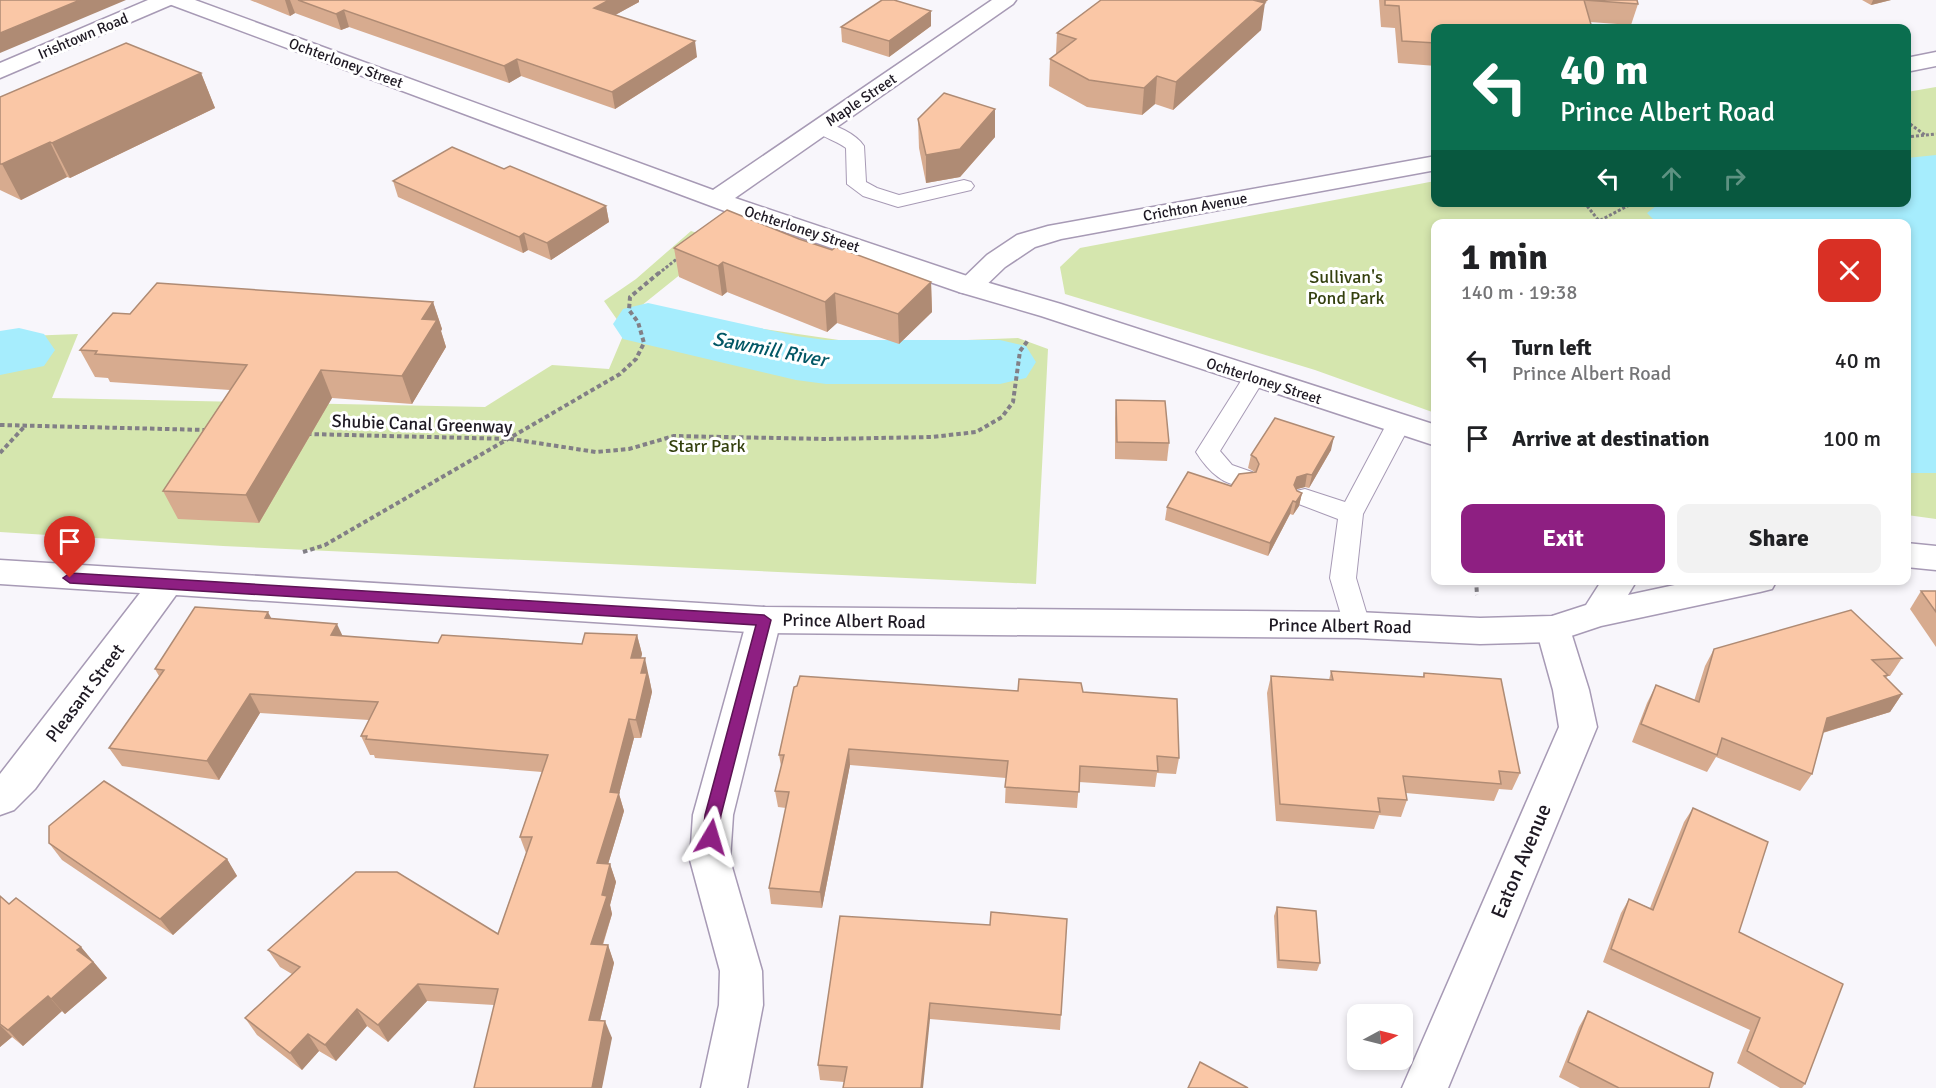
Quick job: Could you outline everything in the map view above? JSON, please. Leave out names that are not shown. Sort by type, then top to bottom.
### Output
[{"type":"main road","name":"Irishtown Road","points":[[0,71],[166,0]]},
{"type":"main road","name":"Ochterloney Street","points":[[176,0],[716,199],[969,286],[1051,310],[1431,435]]},
{"type":"main road","name":"Maple Street","points":[[716,199],[1006,0]]},
{"type":"main road","points":[[1911,64],[1936,59]]},
{"type":"main road","name":"Crichton Avenue","points":[[969,286],[996,261],[1026,241],[1057,232],[1431,164]]},
{"type":"main road","points":[[1911,556],[1936,558]]},
{"type":"main road","name":"Prince Albert Road","points":[[0,572],[764,620],[1357,625],[1480,631],[1553,629],[1598,614],[1736,585]]},
{"type":"main road","name":"Pleasant Street","points":[[0,799],[21,778],[166,584]]},
{"type":"main road","points":[[1598,614],[1617,585]]},
{"type":"main road","points":[[724,1088],[741,1005],[741,971],[710,860],[713,815],[764,620]]},
{"type":"main road","name":"Eaton Avenue","points":[[1425,1088],[1578,727],[1571,690],[1553,629]]},
{"type":"lane","points":[[821,127],[844,137],[855,146],[856,184],[870,192],[898,201],[964,186]]},
{"type":"lane","points":[[1243,478],[1223,471],[1208,452],[1254,378]]},
{"type":"lane","points":[[1357,625],[1342,578],[1350,514],[1398,425]]},
{"type":"lane","points":[[1305,497],[1350,514]]},
{"type":"path","points":[[1911,125],[1925,135]]},
{"type":"path","points":[[1911,136],[1936,134]]},
{"type":"path","points":[[1588,207],[1598,219]]},
{"type":"path","points":[[1605,219],[1626,207]]},
{"type":"path","points":[[293,556],[325,545],[609,382],[637,361],[645,343],[639,321],[629,310],[630,297],[685,252]]},
{"type":"path","name":"Shubie Canal Greenway","points":[[306,434],[511,439],[596,452],[629,449],[674,436],[826,439],[932,437],[976,432],[1002,417],[1013,402],[1020,351],[1051,310]]},
{"type":"path","points":[[0,424],[211,430]]},
{"type":"path","points":[[0,453],[26,425]]},
{"type":"green space","name":"Sullivan's Pond Park","points":[[1936,87],[1936,519],[1911,516],[1911,219],[1431,219],[1431,412],[1315,370],[1065,294],[1060,267],[1080,248],[1431,182],[1431,207],[1911,207],[1911,91]]},
{"type":"green space","name":"Starr Park","points":[[691,231],[722,241],[636,310],[866,344],[1018,338],[1048,349],[1036,584],[223,546],[0,532],[0,337],[78,334],[52,398],[485,407],[552,365],[609,369],[625,331],[604,301],[636,279]]},
{"type":"water","points":[[1936,155],[1936,473],[1911,473],[1911,219],[1653,219],[1647,213],[1655,207],[1911,207],[1911,158]]},
{"type":"building","points":[[0,0],[80,0],[0,33]]},
{"type":"building","points":[[298,0],[609,0],[594,8],[695,41],[612,92],[517,59],[504,66],[344,10],[336,14]]},
{"type":"building","points":[[882,0],[894,0],[931,11],[889,41],[841,27]]},
{"type":"building","points":[[1101,0],[1253,0],[1265,3],[1176,82],[1157,76],[1144,88],[1089,80],[1050,59],[1076,39],[1057,33]]},
{"type":"building","points":[[1385,0],[1584,0],[1591,24],[1431,24],[1431,43],[1402,41],[1399,6],[1385,5]]},
{"type":"building","points":[[1584,0],[1637,0],[1638,4]]},
{"type":"building","points":[[126,43],[201,73],[52,143],[0,164],[0,97]]},
{"type":"building","points":[[944,93],[995,109],[960,149],[926,155],[918,119]]},
{"type":"building","points":[[452,147],[504,169],[510,166],[606,206],[547,243],[524,233],[519,237],[393,181]]},
{"type":"building","points":[[727,210],[799,239],[832,250],[836,247],[931,282],[898,314],[835,293],[825,302],[723,262],[718,266],[674,248]]},
{"type":"building","points":[[157,283],[433,302],[422,319],[437,320],[402,376],[321,370],[246,495],[163,491],[247,365],[95,354],[97,351],[80,350],[113,313],[130,314]]},
{"type":"building","points":[[1116,400],[1165,401],[1169,443],[1117,442]]},
{"type":"building","points":[[1275,418],[1334,437],[1312,475],[1297,477],[1294,485],[1297,491],[1302,493],[1296,502],[1293,501],[1270,543],[1167,507],[1188,472],[1231,486],[1239,474],[1256,472],[1259,464],[1251,455]]},
{"type":"building","points":[[1921,591],[1936,591],[1936,612]]},
{"type":"building","points":[[195,607],[268,612],[265,618],[337,624],[331,635],[438,643],[442,635],[582,644],[585,633],[637,635],[631,658],[645,658],[641,673],[647,673],[636,720],[629,719],[610,792],[619,793],[597,863],[610,864],[602,895],[607,896],[591,944],[608,945],[589,1020],[605,1021],[592,1088],[474,1088],[498,989],[418,984],[378,1025],[357,1009],[325,1045],[308,1034],[290,1053],[245,1018],[300,967],[268,950],[356,872],[397,872],[498,934],[532,837],[520,837],[548,755],[366,739],[367,736],[361,736],[378,702],[250,694],[207,761],[109,748],[164,670],[155,669]]},
{"type":"building","points":[[1851,610],[1902,658],[1872,660],[1888,675],[1884,676],[1902,694],[1827,718],[1812,774],[1722,738],[1717,755],[1641,724],[1656,685],[1699,702],[1714,649]]},
{"type":"building","points":[[1331,671],[1424,677],[1424,673],[1501,679],[1520,773],[1499,771],[1501,784],[1403,776],[1407,800],[1378,798],[1380,812],[1280,804],[1271,676],[1333,680]]},
{"type":"building","points":[[800,676],[1018,691],[1019,679],[1081,683],[1083,692],[1177,699],[1179,758],[1157,756],[1158,771],[1080,766],[1079,792],[1005,787],[1008,761],[849,749],[820,892],[769,888],[789,792],[775,791],[784,755],[779,755],[794,687],[797,686]]},
{"type":"building","points":[[104,781],[227,859],[160,919],[49,843],[49,826]]},
{"type":"building","points":[[1693,808],[1768,842],[1739,932],[1843,984],[1805,1084],[1747,1051],[1760,1018],[1611,949],[1629,899],[1653,910]]},
{"type":"building","points":[[0,896],[9,904],[16,898],[81,947],[77,950],[93,962],[51,999],[48,996],[8,1030],[0,1024]]},
{"type":"building","points":[[1277,907],[1316,911],[1320,963],[1279,960]]},
{"type":"building","points":[[991,912],[1067,919],[1061,1015],[930,1003],[921,1088],[843,1088],[847,1067],[818,1065],[840,916],[990,925]]},
{"type":"building","points":[[1588,1011],[1713,1073],[1709,1088],[1619,1088],[1568,1062]]},
{"type":"building","points":[[1200,1062],[1248,1088],[1188,1088]]},
{"type":"waterway","name":"Sawmill River","points":[[648,324],[796,358],[826,362],[1000,362]]},
{"type":"waterway","name":"Sawmill River","points":[[0,353],[19,350]]},
{"type":"route","points":[[70,578],[764,620],[713,815],[711,837]]}]
